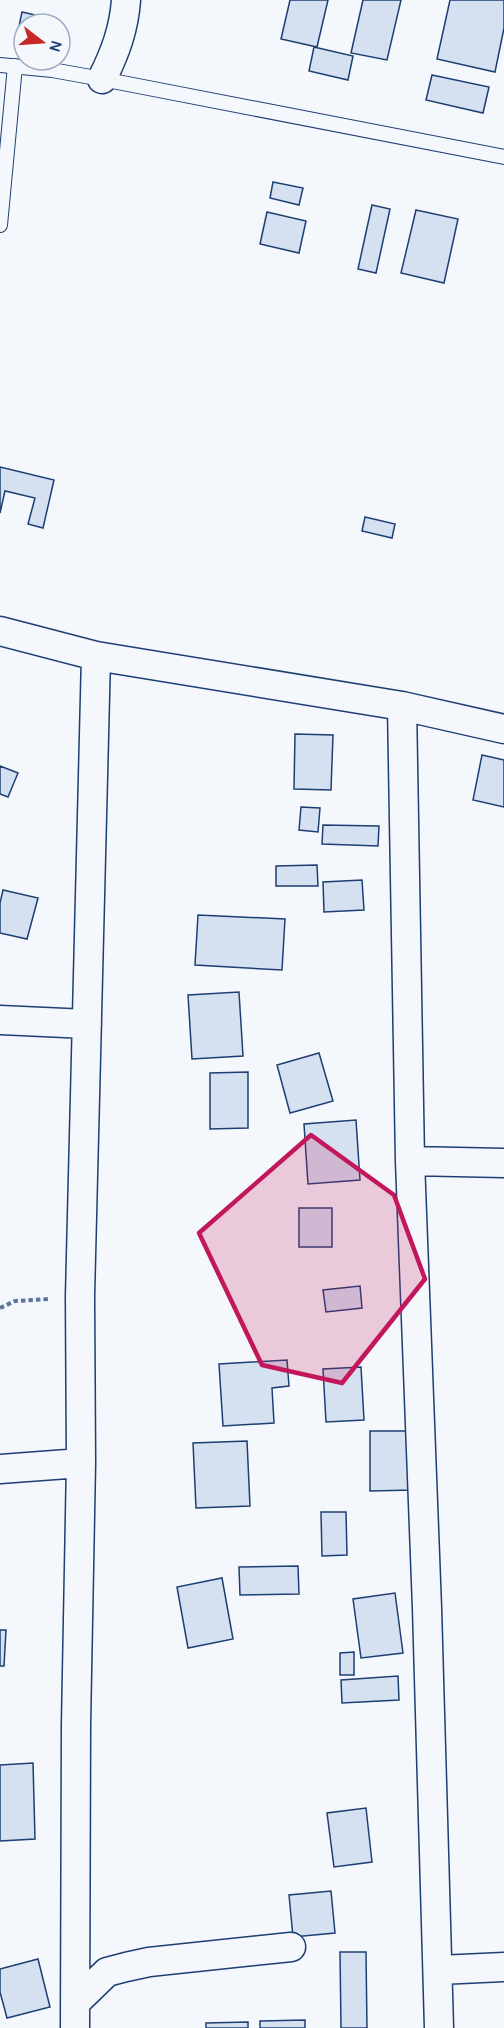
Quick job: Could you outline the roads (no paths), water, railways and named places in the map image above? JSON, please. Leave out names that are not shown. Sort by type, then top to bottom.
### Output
[{"type":"street","points":[[102,78],[118,44],[126,0]]},
{"type":"street","points":[[0,631],[96,656],[402,706],[504,729]]},
{"type":"street","points":[[75,2015],[76,1725],[81,1463],[80,1296],[96,656]]},
{"type":"street","points":[[402,706],[410,1161],[439,1970],[439,2028]]},
{"type":"street","points":[[0,1020],[87,1024]]},
{"type":"street","points":[[410,1161],[504,1163]]},
{"type":"street","points":[[0,1469],[81,1463]]},
{"type":"street","points":[[75,2015],[107,1972],[126,1966],[291,1947]]},
{"type":"street","points":[[439,1970],[504,1968]]},
{"type":"lane","points":[[0,225],[14,72]]},
{"type":"lane","points":[[58,72],[102,78],[504,157]]}]
